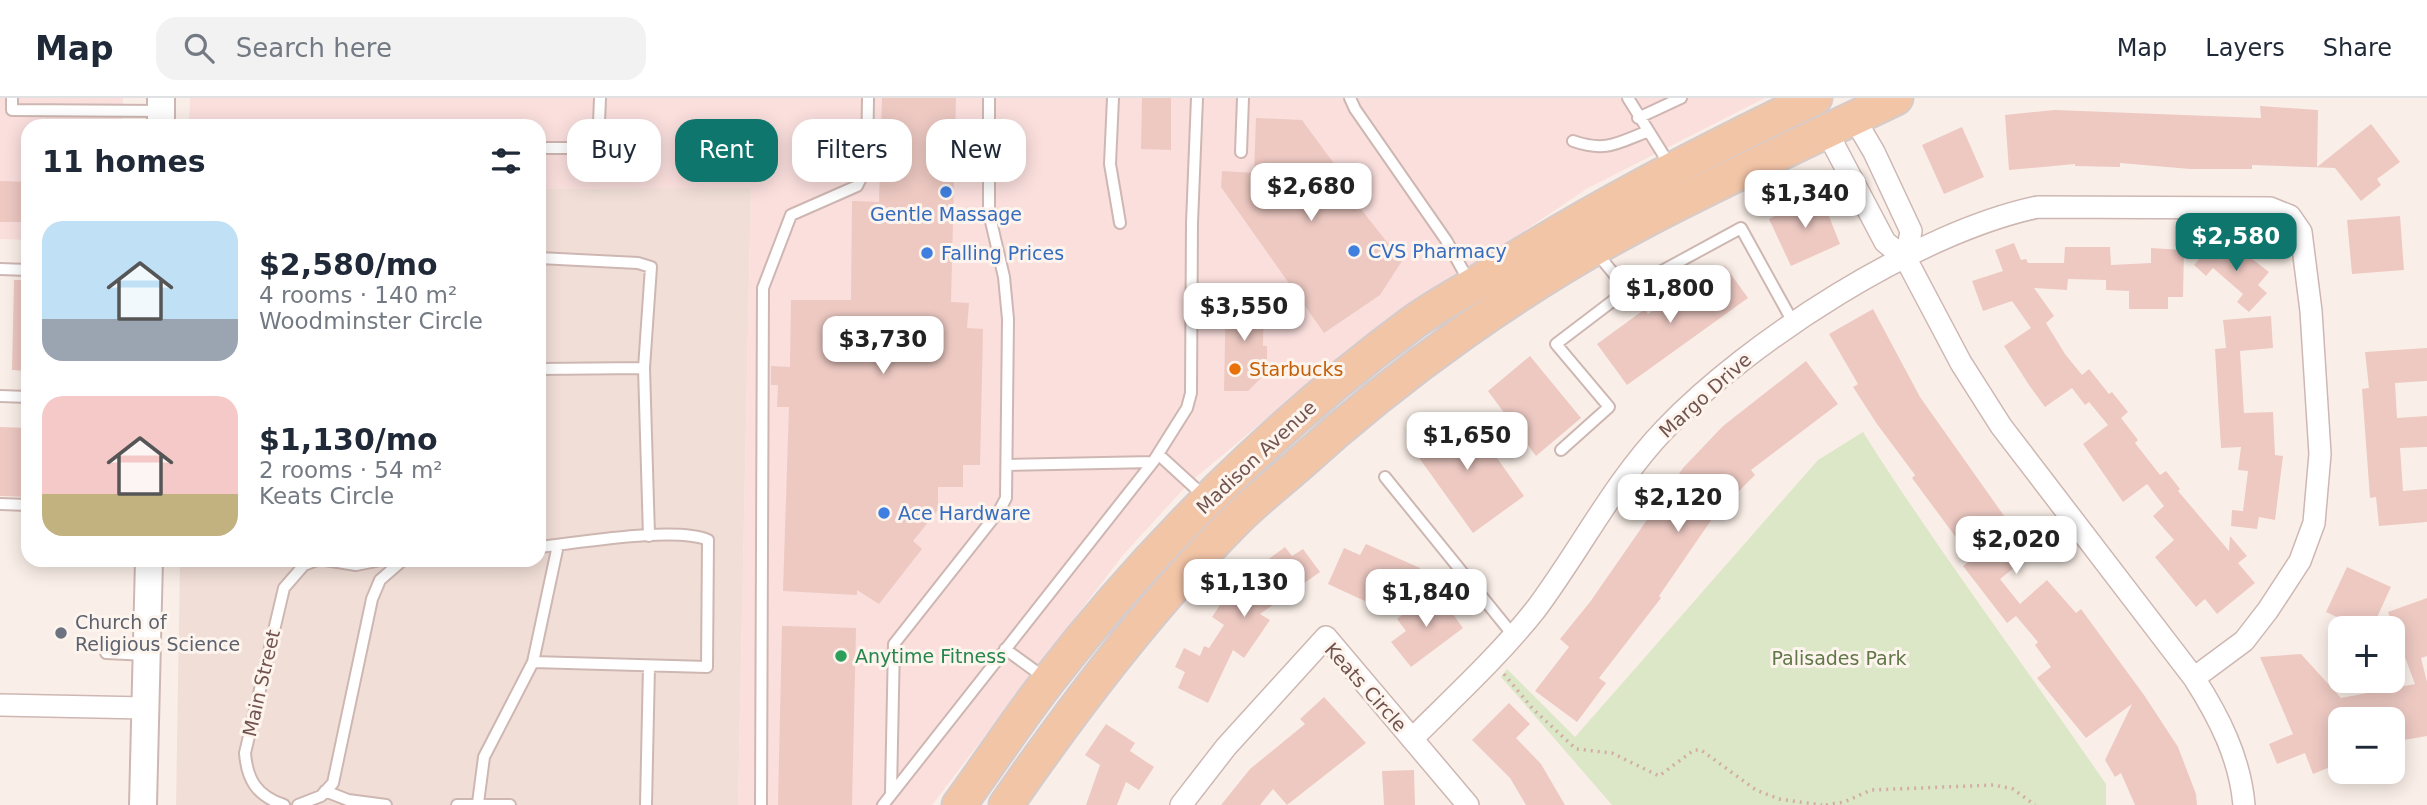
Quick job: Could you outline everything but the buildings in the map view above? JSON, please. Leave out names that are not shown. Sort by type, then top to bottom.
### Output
[{"type":"main road","points":[[1827,107],[1896,98]]},
{"type":"main road","name":"Madison Avenue","points":[[1006,805],[1274,437],[1346,375],[1417,320],[1554,232],[1672,168],[1827,107]]},
{"type":"main road","name":"Madison Avenue","points":[[959,805],[1048,680],[1137,574],[1220,512],[1318,445],[1446,345],[1594,250],[1827,107]]},
{"type":"street","points":[[1827,107],[1911,230],[1906,259]]},
{"type":"street","points":[[1827,107],[1885,242],[1906,259],[1961,363],[2001,426],[2194,678],[2222,724],[2238,767],[2244,805]]},
{"type":"street","name":"Margo Drive","points":[[1412,739],[1491,660],[1536,609],[1632,469],[1664,430],[1722,377],[1794,324],[1881,270],[2001,215],[2038,207],[2270,208],[2296,221],[2301,232],[2314,350],[2320,454],[2314,523],[2300,561],[2244,641],[2194,678]]},
{"type":"street","points":[[143,805],[149,567]]},
{"type":"street","name":"Keats Circle","points":[[1181,805],[1226,747],[1326,637],[1468,805]]},
{"type":"street","points":[[0,705],[145,708]]},
{"type":"lane","points":[[547,148],[598,148],[600,98]]},
{"type":"lane","points":[[761,805],[763,288],[791,215],[856,187],[867,166],[868,98]]},
{"type":"lane","points":[[891,792],[894,644],[999,511],[1006,498],[1008,319],[1004,277],[989,213],[989,98]]},
{"type":"lane","points":[[1113,98],[1110,164],[1120,223]]},
{"type":"lane","points":[[883,805],[1156,458],[1188,408],[1191,393],[1192,223],[1197,98]]},
{"type":"lane","points":[[1241,152],[1243,98]]},
{"type":"lane","points":[[1350,98],[1446,240],[1471,286]]},
{"type":"lane","points":[[1628,98],[1646,132],[1672,168]]},
{"type":"lane","points":[[1638,118],[1681,98]]},
{"type":"lane","points":[[8,106],[161,112]]},
{"type":"lane","points":[[1573,141],[1592,147],[1608,147],[1646,132]]},
{"type":"lane","points":[[1561,450],[1609,407],[1556,344],[1627,290],[1741,228],[1794,324]]},
{"type":"lane","points":[[1594,250],[1627,290]]},
{"type":"lane","points":[[546,258],[638,263],[651,267],[644,368],[649,536]]},
{"type":"lane","points":[[0,270],[21,270]]},
{"type":"lane","points":[[546,369],[644,368]]},
{"type":"lane","points":[[0,396],[21,397]]},
{"type":"lane","points":[[1007,465],[1156,458],[1220,512]]},
{"type":"lane","points":[[1385,477],[1513,635]]},
{"type":"lane","points":[[0,504],[21,505]]},
{"type":"lane","points":[[533,662],[706,667],[708,540],[699,537],[649,536],[546,546]]},
{"type":"lane","points":[[478,803],[484,757],[533,662],[558,545]]},
{"type":"lane","name":"Main Street","points":[[284,805],[268,800],[255,788],[246,771],[245,753],[284,588],[302,567]]},
{"type":"lane","points":[[298,805],[321,796],[333,783],[339,765],[372,599],[380,580],[395,567]]},
{"type":"lane","points":[[1005,649],[1048,680]]},
{"type":"lane","points":[[106,653],[147,655]]},
{"type":"lane","points":[[646,805],[649,666]]},
{"type":"lane","points":[[326,792],[348,800],[386,805]]},
{"type":"lane","points":[[457,805],[510,805]]},
{"type":"path","points":[[1491,660],[1534,709],[1576,749],[1612,753],[1659,776],[1688,754],[1701,750],[1756,790],[1779,799],[1824,805],[1844,802],[1871,790],[1994,785],[2013,789],[2035,805]]},
{"type":"shaded area","points":[[0,98],[123,98],[122,119],[21,119],[21,240],[0,239]]},
{"type":"shaded area","points":[[190,98],[1765,98],[1588,188],[1356,344],[1189,483],[1123,555],[932,805],[738,805],[751,188],[546,189],[546,119],[189,119]]},
{"type":"shaded area","points":[[751,187],[738,805],[176,805],[180,567],[546,567],[546,189]]},
{"type":"green space","name":"Palisades Park","points":[[1863,432],[1952,565],[2106,784],[2106,805],[1612,805],[1501,677],[1507,669],[1575,737],[1818,460]]},
{"type":"place","name":"Gentle Massage","points":[[946,192]]},
{"type":"place","name":"CVS Pharmacy","points":[[1354,251]]},
{"type":"place","name":"Falling Prices","points":[[927,253]]},
{"type":"place","name":"Starbucks","points":[[1235,369]]},
{"type":"place","name":"Ace Hardware","points":[[884,513]]},
{"type":"place","name":"Church of Religious Science","points":[[61,633]]},
{"type":"place","name":"Anytime Fitness","points":[[841,656]]}]
